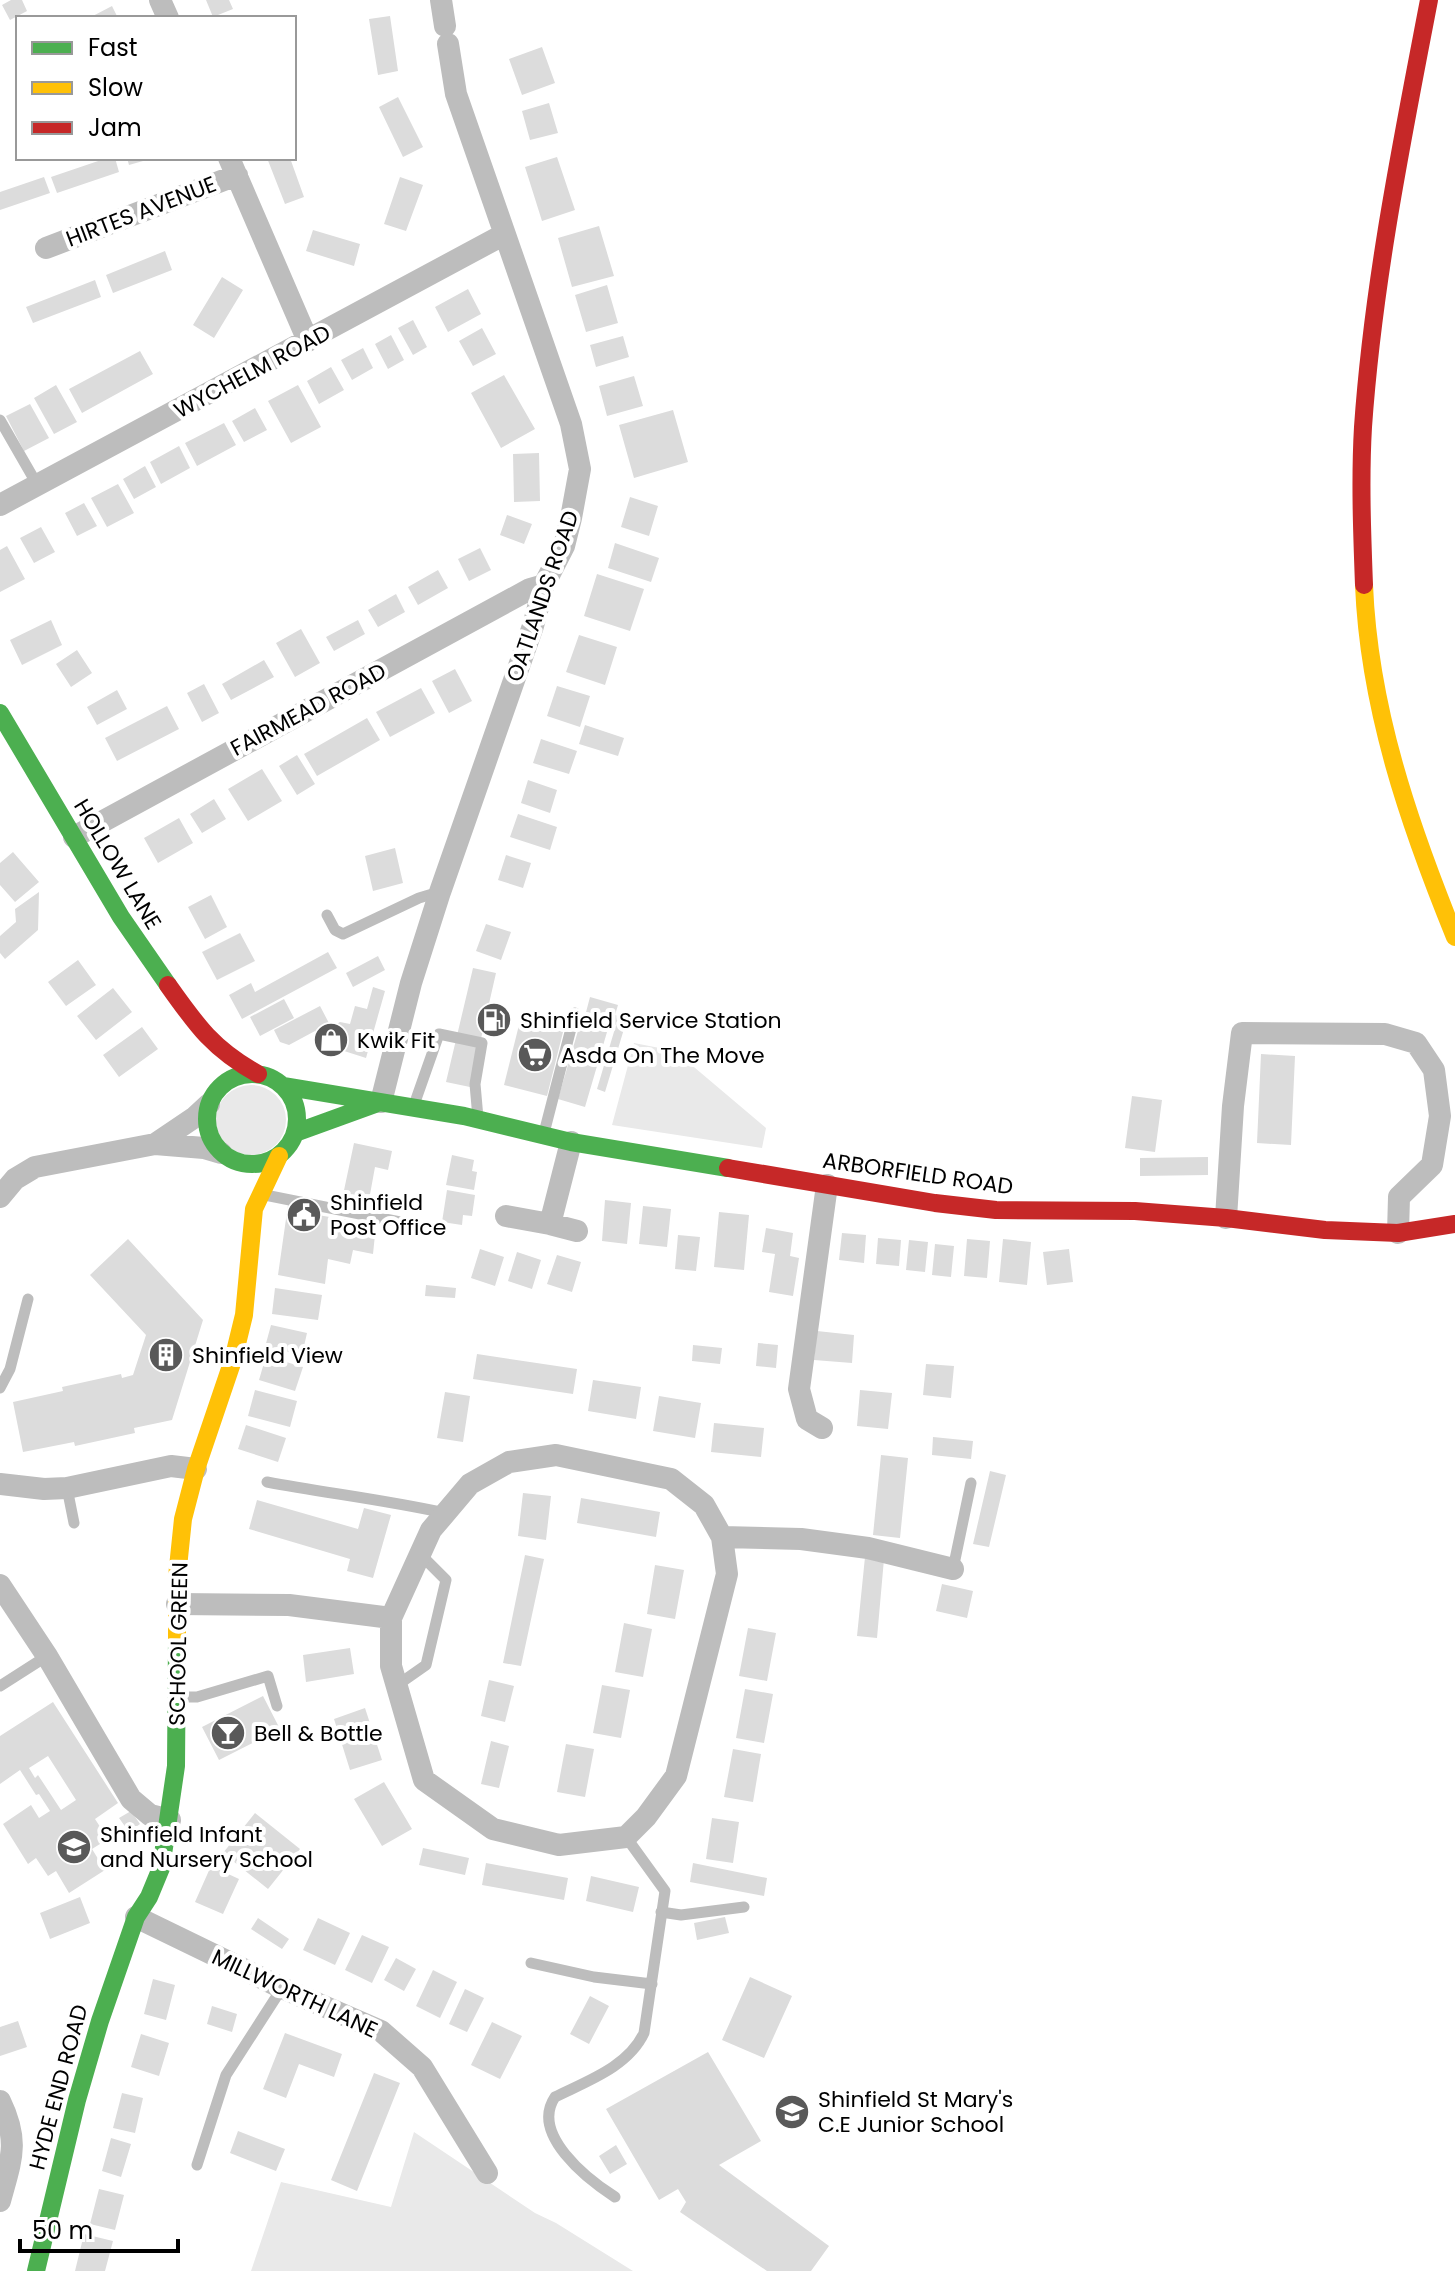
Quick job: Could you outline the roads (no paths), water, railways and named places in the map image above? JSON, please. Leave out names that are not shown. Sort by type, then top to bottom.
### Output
[{"type":"main road","points":[[1429,0],[1374,299],[1363,416],[1359,516],[1361,565],[1377,692],[1398,776],[1441,888],[1455,937]]},
{"type":"main road","name":"HOLLOW LANE","points":[[0,713],[121,917],[203,1035],[234,1061],[258,1074]]},
{"type":"main road","name":"HOLLOW LANE","points":[[203,1035],[209,1063],[211,1100]]},
{"type":"main road","points":[[258,1074],[283,1086],[296,1108],[295,1133],[289,1146],[279,1156],[264,1163],[248,1165],[227,1157],[214,1145],[207,1125],[211,1100],[225,1083],[240,1075],[258,1074]]},
{"type":"main road","name":"ARBORFIELD ROAD","points":[[283,1086],[414,1106],[571,1142],[935,1203],[996,1210],[1135,1211],[1325,1230],[1398,1233],[1455,1224]]},
{"type":"main road","name":"ARBORFIELD ROAD","points":[[295,1133],[381,1102]]},
{"type":"main road","name":"SCHOOL GREEN","points":[[136,1917],[149,1897],[161,1868],[170,1820],[176,1766],[177,1577],[183,1519],[244,1315],[257,1201],[279,1156]]},
{"type":"main road","name":"SCHOOL GREEN","points":[[227,1157],[257,1201]]},
{"type":"main road","name":"HYDE END ROAD","points":[[36,2271],[77,2100],[136,1917]]},
{"type":"street","name":"OATLANDS ROAD","points":[[381,1102],[411,983],[440,892],[533,626],[544,585],[564,546],[580,469],[571,424],[456,94],[441,0]]},
{"type":"street","name":"HIRTES AVENUE","points":[[46,248],[233,167]]},
{"type":"street","points":[[233,167],[308,341]]},
{"type":"street","name":"WYCHELM ROAD","points":[[0,505],[503,235]]},
{"type":"street","name":"FAIRMEAD ROAD","points":[[74,837],[530,589],[544,585]]},
{"type":"street","points":[[1226,1218],[1233,1106],[1242,1033],[1385,1034],[1416,1043],[1434,1070],[1440,1116],[1432,1165],[1399,1197],[1398,1233]]},
{"type":"street","points":[[155,1144],[195,1117],[211,1100]]},
{"type":"street","points":[[550,1224],[571,1142]]},
{"type":"street","points":[[0,1197],[15,1179],[35,1167],[155,1144],[204,1148],[227,1157]]},
{"type":"street","points":[[822,1428],[807,1419],[799,1389],[827,1185]]},
{"type":"street","points":[[506,1216],[577,1231]]},
{"type":"street","points":[[556,1455],[671,1479],[704,1505],[722,1537],[727,1574],[676,1776],[646,1817],[626,1837],[559,1845],[493,1829],[424,1780],[391,1666],[391,1618],[431,1530],[446,1513],[470,1484],[509,1462],[556,1455]]},
{"type":"street","points":[[0,1484],[67,1488],[171,1466],[196,1469]]},
{"type":"street","points":[[722,1537],[801,1539],[868,1548],[953,1569]]},
{"type":"street","points":[[0,1585],[47,1656],[131,1799],[150,1815],[170,1820]]},
{"type":"street","points":[[177,1604],[289,1605],[391,1618]]},
{"type":"street","name":"MILLWORTH LANE","points":[[136,1917],[282,1988],[381,2031],[422,2067],[487,2173]]},
{"type":"street","points":[[0,2101],[14,2149],[0,2201]]},
{"type":"lane","points":[[0,420],[38,486]]},
{"type":"lane","points":[[327,915],[335,930],[343,934],[419,898],[440,892]]},
{"type":"lane","points":[[544,1134],[575,1013]]},
{"type":"lane","points":[[414,1106],[439,1034],[482,1043],[475,1084],[478,1119]]},
{"type":"lane","points":[[257,1201],[430,1228]]},
{"type":"lane","points":[[0,1388],[10,1369],[28,1299]]},
{"type":"lane","points":[[267,1482],[340,1496],[380,1499],[446,1513]]},
{"type":"lane","points":[[953,1569],[971,1483]]},
{"type":"lane","points":[[67,1488],[74,1523]]},
{"type":"lane","points":[[396,1686],[426,1665],[446,1580],[420,1554]]},
{"type":"lane","points":[[0,1686],[47,1656]]},
{"type":"lane","points":[[176,1697],[197,1697],[268,1676],[277,1706]]},
{"type":"lane","points":[[615,2197],[587,2179],[556,2141],[549,2106],[555,2097],[616,2065],[639,2044],[644,2033],[665,1891],[626,1837]]},
{"type":"lane","points":[[661,1912],[681,1915],[744,1907]]},
{"type":"lane","points":[[531,1963],[594,1977],[652,1984]]},
{"type":"lane","points":[[197,2165],[226,2075],[282,1988]]},
{"type":"place","name":"Shinfield Service Station","points":[[494,1020]]},
{"type":"place","name":"Kwik Fit","points":[[331,1040]]},
{"type":"place","name":"Asda On The Move","points":[[535,1055]]},
{"type":"place","name":"Shinfield Post Office","points":[[304,1215]]},
{"type":"place","name":"Shinfield View","points":[[166,1355]]},
{"type":"place","name":"Bell & Bottle","points":[[228,1733]]},
{"type":"place","name":"Shinfield Infant and Nursery School","points":[[74,1847]]},
{"type":"place","name":"Shinfield St Mary's C.E Junior School","points":[[792,2112]]}]
